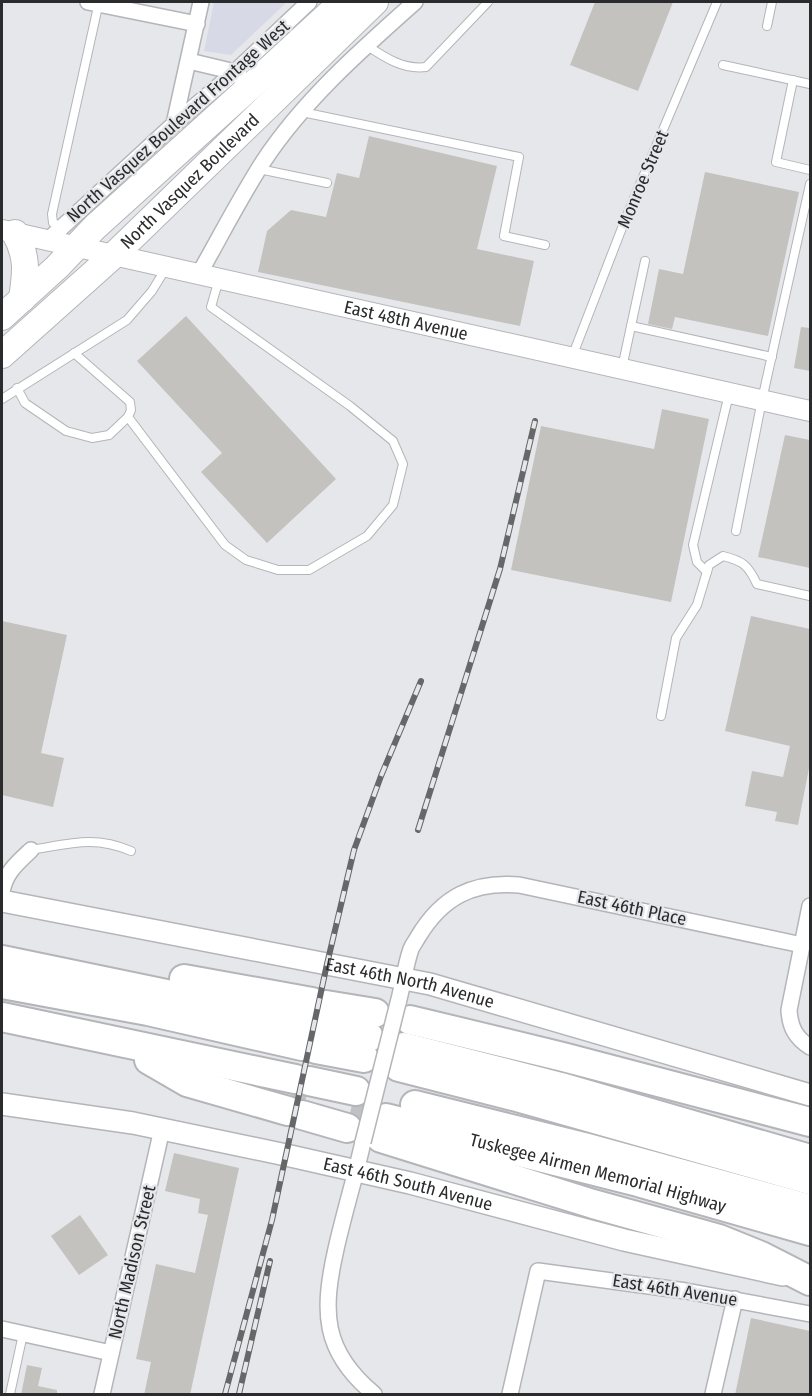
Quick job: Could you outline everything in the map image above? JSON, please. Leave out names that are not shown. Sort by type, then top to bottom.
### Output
[{"type":"highway","name":"North Vasquez Boulevard","points":[[7,312],[57,267],[62,238],[95,227],[243,80],[342,2]]},
{"type":"highway","name":"North Vasquez Boulevard","points":[[2,355],[114,255],[375,2]]},
{"type":"highway","points":[[7,312],[26,260],[22,248],[8,232]]},
{"type":"highway","points":[[2,960],[74,975],[144,972],[314,1025],[388,1035],[810,1158]]},
{"type":"highway","points":[[2,984],[148,1011],[314,1025],[552,1054],[810,1122]]},
{"type":"highway","points":[[2,1017],[299,1097]]},
{"type":"highway","name":"Tuskegee Airmen Memorial Highway","points":[[2,1034],[149,1060],[299,1097],[368,1118],[638,1182],[810,1232]]},
{"type":"highway","points":[[388,1035],[517,1097],[810,1180]]},
{"type":"highway","points":[[368,1118],[584,1147],[810,1209]]},
{"type":"highway","points":[[368,1118],[593,1203],[719,1239],[761,1256],[810,1281]]},
{"type":"main road","name":"East 46th North Avenue","points":[[2,902],[404,978],[810,1095]]},
{"type":"main road","name":"East 46th South Avenue","points":[[2,1104],[162,1129],[356,1171],[624,1240],[810,1281]]},
{"type":"street","points":[[95,2],[197,24]]},
{"type":"street","points":[[174,124],[201,2]]},
{"type":"street","name":"North Vasquez Boulevard Frontage West","points":[[62,238],[174,124],[243,80],[309,2]]},
{"type":"street","points":[[199,274],[259,169],[302,112],[366,45],[415,2]]},
{"type":"street","points":[[189,61],[243,80]]},
{"type":"street","name":"East 48th Avenue","points":[[8,232],[62,238],[114,255],[810,411]]},
{"type":"street","points":[[2,892],[4,881],[11,869],[31,850]]},
{"type":"street","name":"East 46th Place","points":[[404,978],[412,946],[423,927],[439,909],[462,893],[479,887],[499,884],[519,885],[802,945]]},
{"type":"street","points":[[810,906],[790,1005],[791,1025],[797,1036],[810,1047]]},
{"type":"street","points":[[374,1395],[346,1364],[332,1337],[327,1306],[329,1281],[388,1035],[404,978]]},
{"type":"street","name":"North Madison Street","points":[[102,1395],[162,1129]]},
{"type":"street","name":"East 46th Avenue","points":[[510,1395],[538,1271],[735,1299],[810,1314]]},
{"type":"street","points":[[713,1395],[735,1299]]},
{"type":"street","points":[[2,1329],[111,1353]]},
{"type":"lane","points":[[62,238],[53,223],[52,214],[95,2]]},
{"type":"lane","points":[[366,45],[404,66],[426,67],[488,2]]},
{"type":"lane","name":"Monroe Street","points":[[572,359],[627,216],[717,2]]},
{"type":"lane","points":[[766,26],[772,2]]},
{"type":"lane","points":[[723,65],[810,84]]},
{"type":"lane","points":[[793,80],[776,162],[810,170]]},
{"type":"lane","points":[[302,112],[519,157],[504,236],[545,245]]},
{"type":"lane","points":[[259,169],[327,183]]},
{"type":"lane","points":[[736,531],[762,400],[810,184]]},
{"type":"lane","points":[[622,369],[645,261]]},
{"type":"lane","points":[[2,399],[127,320],[152,291],[167,267]]},
{"type":"lane","points":[[128,417],[225,545],[246,560],[278,570],[309,570],[368,536],[393,505],[403,464],[393,441],[350,406],[211,307],[219,278]]},
{"type":"lane","points":[[631,326],[772,357]]},
{"type":"lane","points":[[17,388],[25,403],[66,431],[92,438],[109,435],[128,417],[131,410],[130,402],[74,352]]},
{"type":"lane","points":[[707,572],[697,562],[693,545],[729,393]]},
{"type":"lane","points":[[661,716],[676,638],[697,605],[709,565],[723,556],[741,560],[757,584],[809,598]]},
{"type":"lane","points":[[31,850],[91,840],[118,845],[131,851]]},
{"type":"lane","points":[[10,1395],[23,1334]]},
{"type":"shaded area","points":[[214,2],[287,2],[231,55],[204,51]]},
{"type":"building","points":[[595,2],[673,2],[638,91],[570,65]]},
{"type":"building","points":[[369,136],[497,166],[477,249],[534,261],[520,326],[258,272],[267,231],[291,210],[326,217],[337,173],[359,178]]},
{"type":"building","points":[[705,172],[799,192],[768,336],[675,317],[672,329],[648,324],[659,269],[683,274]]},
{"type":"building","points":[[186,316],[336,479],[267,543],[201,472],[222,453],[137,361]]},
{"type":"building","points":[[801,327],[810,328],[810,371],[794,368]]},
{"type":"building","points":[[662,409],[709,419],[671,602],[511,570],[541,426],[654,449]]},
{"type":"building","points":[[785,435],[810,440],[810,568],[758,557]]},
{"type":"building","points":[[751,616],[810,629],[810,763],[798,825],[775,821],[777,812],[745,806],[752,771],[783,777],[790,746],[725,731]]},
{"type":"building","points":[[2,621],[67,635],[41,753],[64,758],[53,807],[2,795]]},
{"type":"building","points":[[174,1153],[239,1168],[190,1395],[144,1395],[151,1362],[136,1359],[156,1264],[195,1273],[208,1215],[198,1213],[200,1199],[165,1191]]},
{"type":"building","points":[[80,1215],[108,1255],[79,1275],[51,1236]]},
{"type":"building","points":[[751,1318],[810,1331],[810,1395],[735,1395]]},
{"type":"building","points":[[27,1365],[42,1368],[38,1386],[57,1390],[57,1395],[21,1395]]},
{"type":"tunnel","points":[[292,1095],[306,1098]]},
{"type":"tunnel","points":[[351,1109],[386,1118]]},
{"type":"railway","points":[[418,830],[500,569],[535,421]]},
{"type":"railway","points":[[225,1394],[272,1220],[354,850],[381,776],[421,681]]},
{"type":"railway","points":[[239,1394],[270,1261]]}]
